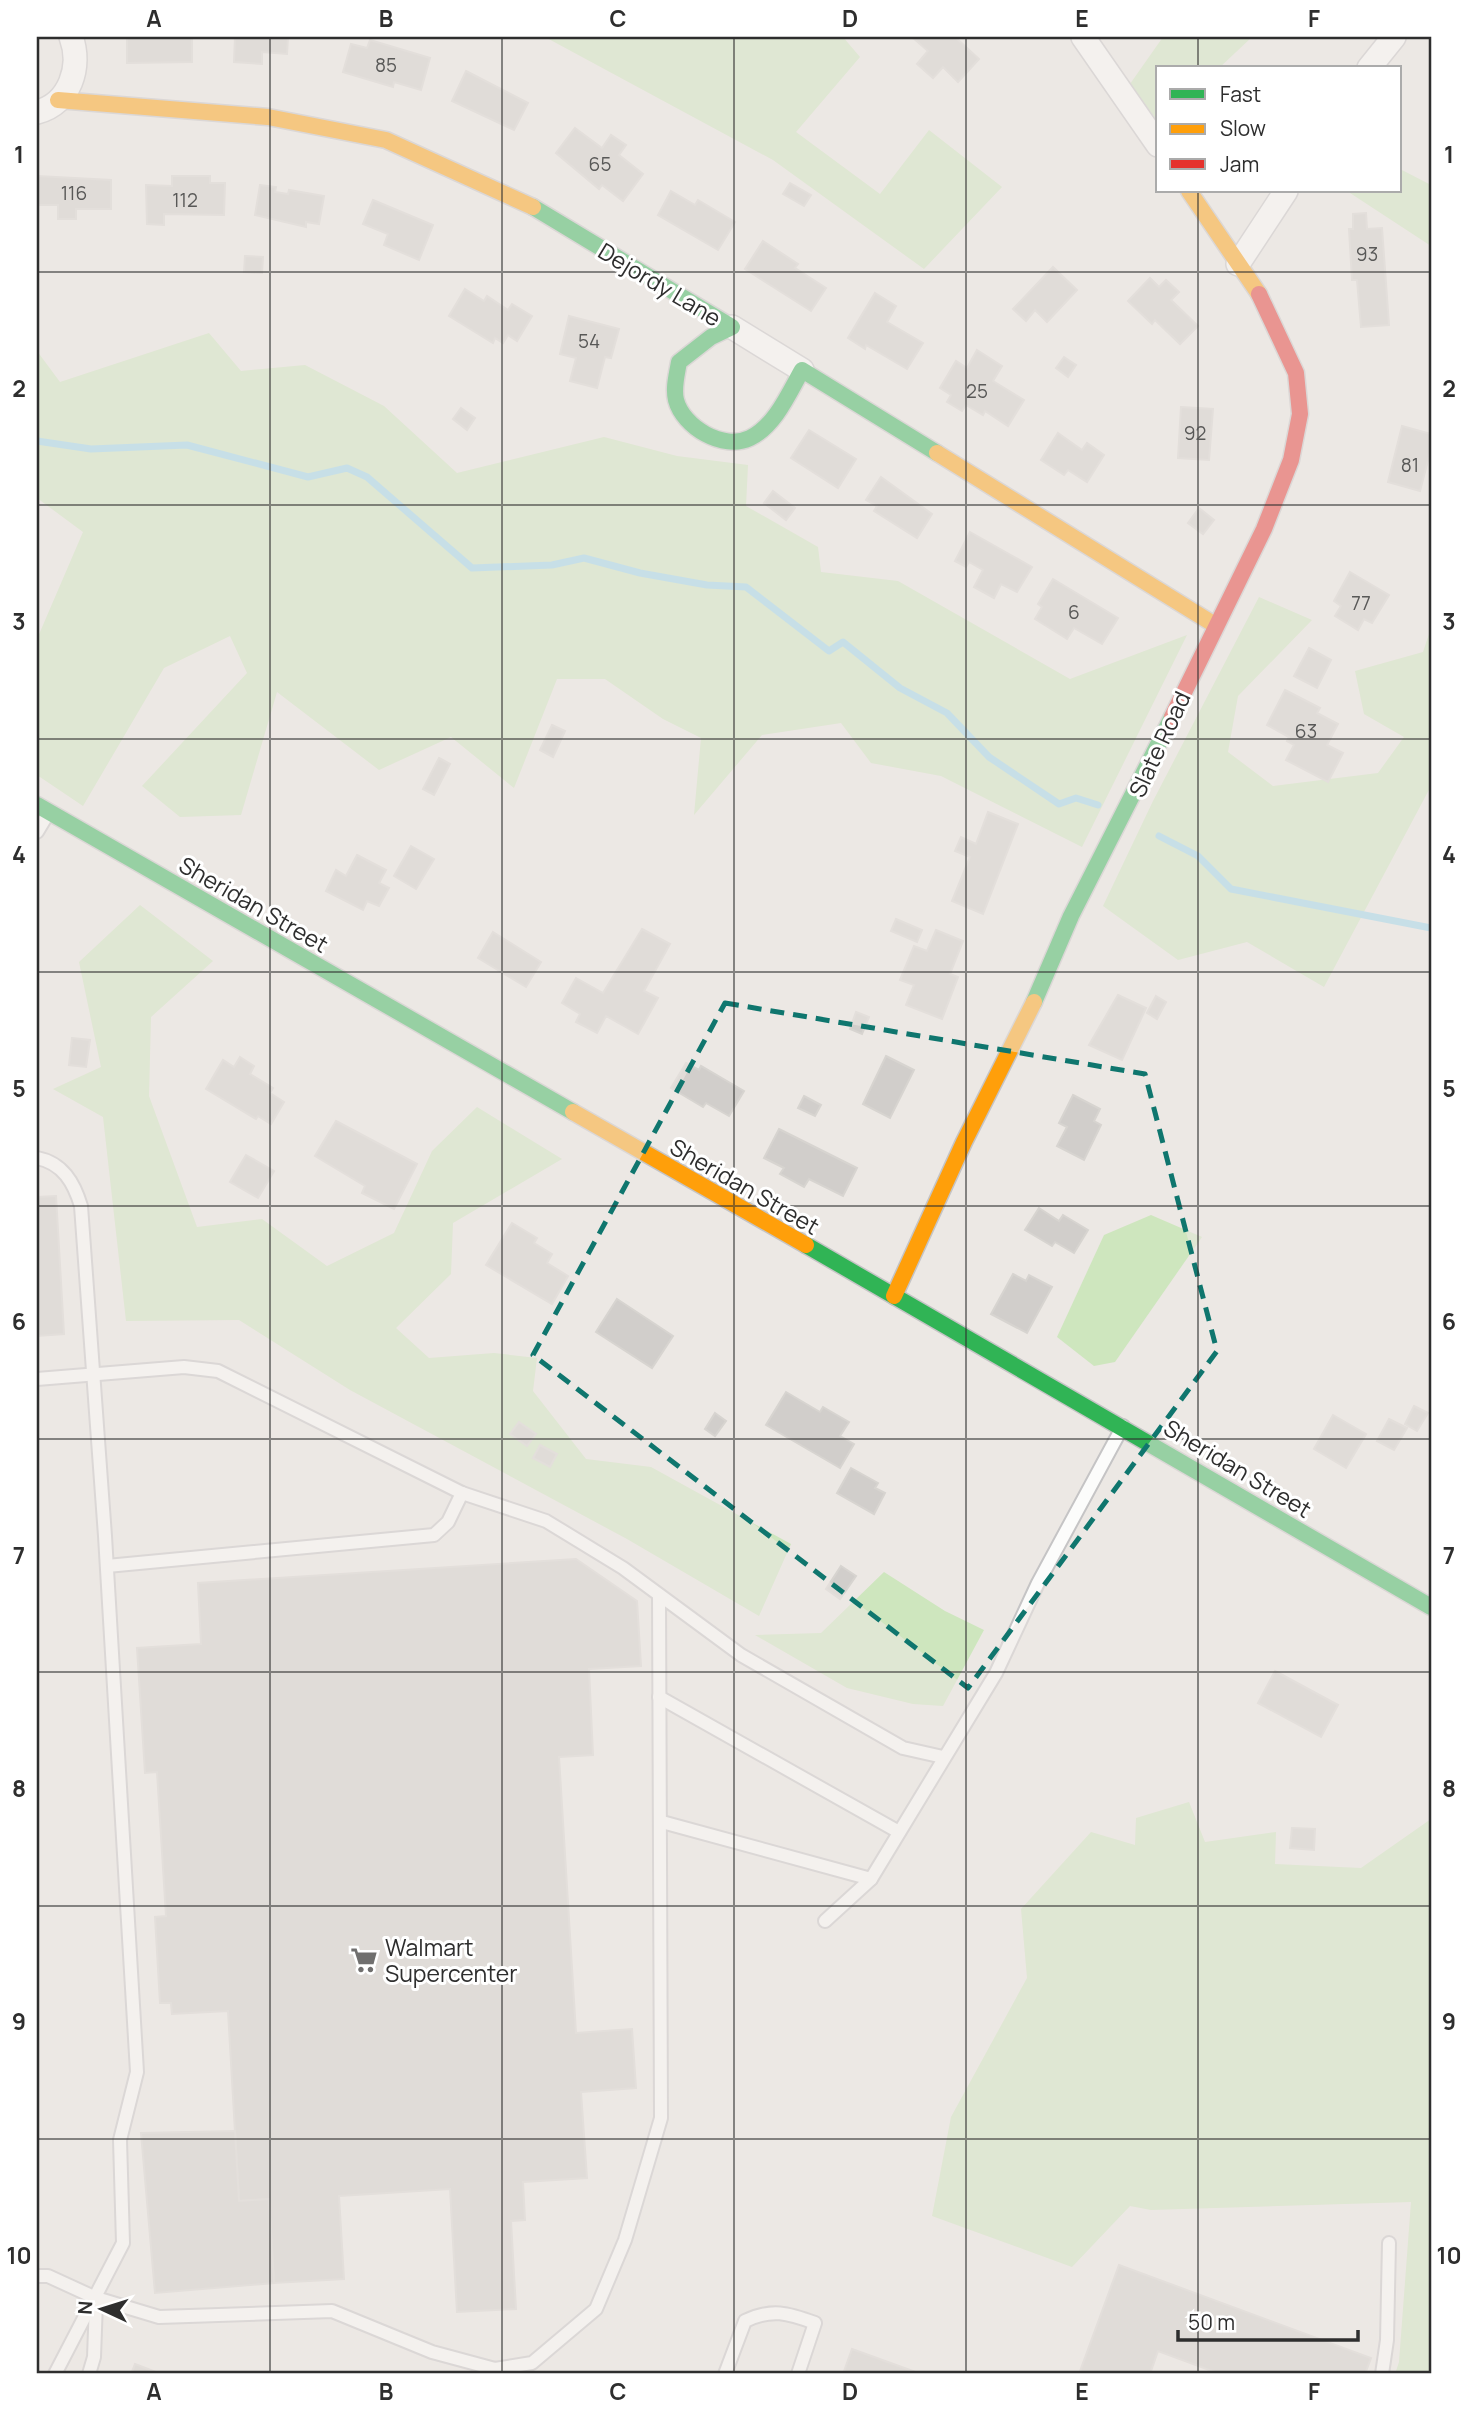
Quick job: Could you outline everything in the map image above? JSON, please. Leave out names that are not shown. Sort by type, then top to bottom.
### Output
[{"type":"street","points":[[37,112],[58,100],[70,85],[76,67],[71,37]]},
{"type":"street","points":[[1083,37],[1156,142]]},
{"type":"street","points":[[1371,66],[1394,37]]},
{"type":"street","name":"Dejordy Lane","points":[[58,100],[268,117],[386,140],[521,200],[732,327]]},
{"type":"street","name":"Slate Road","points":[[894,1296],[964,1142],[1022,1031],[1071,916],[1131,802],[1264,529],[1291,460],[1300,414],[1296,373],[1264,301],[1190,192]]},
{"type":"street","points":[[1238,264],[1285,192]]},
{"type":"street","points":[[732,327],[1215,625]]},
{"type":"street","name":"Dejordy Lane","points":[[732,327],[711,337],[679,362],[675,400],[691,423],[722,441],[749,439],[768,424],[802,370]]},
{"type":"street","name":"Sheridan Street","points":[[43,808],[1123,1426],[1431,1607]]},
{"type":"lane","points":[[37,832],[43,808]]},
{"type":"lane","points":[[37,1158],[49,1161],[73,1180],[81,1206],[91,1374],[107,1566],[137,2072],[120,2140],[123,2243],[55,2374]]},
{"type":"lane","points":[[37,1379],[184,1367],[219,1371],[462,1493],[546,1521],[622,1568],[741,1655],[904,1748],[943,1757]]},
{"type":"lane","points":[[825,1921],[871,1879],[996,1673],[1038,1583],[1123,1426]]},
{"type":"lane","points":[[107,1566],[434,1535],[448,1522],[462,1493]]},
{"type":"lane","points":[[37,2276],[48,2276],[96,2298],[159,2317],[332,2311],[432,2352],[495,2369],[531,2368],[596,2309],[625,2240],[661,2118],[662,1822],[659,1595]]},
{"type":"lane","points":[[659,1697],[899,1832]]},
{"type":"lane","points":[[662,1822],[871,1879]]},
{"type":"lane","points":[[1382,2374],[1387,2340],[1389,2243]]},
{"type":"lane","points":[[89,2374],[94,2357],[96,2298]]},
{"type":"lane","points":[[725,2374],[745,2321],[763,2312],[785,2311],[815,2323],[798,2374]]},
{"type":"highlighted area","points":[[725,1003],[1145,1074],[1217,1351],[968,1688],[533,1355]]},
{"type":"green space","points":[[545,37],[843,37],[860,57],[796,132],[880,194],[929,130],[1002,187],[924,269],[773,160]]},
{"type":"green space","points":[[1163,37],[1252,37],[1221,66],[1156,66],[1156,119],[1130,84]]},
{"type":"green space","points":[[1402,170],[1431,185],[1431,246],[1349,192],[1402,192]]},
{"type":"green space","points":[[209,333],[241,371],[305,365],[384,406],[457,473],[604,437],[677,456],[748,465],[746,506],[818,547],[821,572],[898,581],[1070,679],[1187,635],[1082,847],[941,776],[871,763],[841,723],[762,735],[694,815],[701,738],[663,719],[605,679],[557,679],[514,788],[451,737],[379,770],[277,692],[241,815],[180,817],[142,786],[247,673],[230,636],[164,668],[83,806],[37,775],[37,639],[83,532],[37,498],[37,351],[60,382]]},
{"type":"green space","points":[[1259,597],[1312,620],[1238,696],[1228,752],[1273,786],[1378,773],[1404,737],[1364,714],[1355,671],[1423,652],[1431,628],[1431,786],[1324,987],[1247,942],[1178,960],[1103,906],[1153,801]]},
{"type":"green space","points":[[140,905],[213,961],[151,1017],[149,1096],[197,1227],[262,1219],[327,1266],[394,1233],[432,1151],[477,1107],[562,1159],[453,1223],[451,1274],[396,1328],[429,1358],[494,1353],[537,1358],[533,1391],[586,1459],[651,1467],[791,1544],[759,1616],[627,1539],[350,1390],[239,1320],[126,1321],[103,1117],[53,1089],[101,1067],[79,962]]},
{"type":"green space","points":[[1151,1215],[1202,1237],[1115,1362],[1094,1366],[1057,1337],[1104,1235]]},
{"type":"green space","points":[[884,1572],[945,1611],[984,1630],[943,1706],[913,1704],[847,1688],[755,1635],[821,1633]]},
{"type":"green space","points":[[1189,1802],[1205,1842],[1276,1832],[1275,1864],[1361,1868],[1431,1819],[1431,2374],[1395,2374],[1399,2362],[1411,2202],[1151,2210],[1130,2206],[1072,2267],[932,2216],[951,2117],[1027,1978],[1021,1909],[1091,1832],[1135,1845],[1136,1818]]},
{"type":"building","points":[[127,37],[192,37],[192,62],[127,63]]},
{"type":"building","points":[[235,37],[288,37],[287,54],[262,52],[262,64],[234,62]]},
{"type":"building","points":[[912,37],[955,37],[979,59],[958,82],[943,67],[933,78],[917,64],[928,51]]},
{"type":"building","points":[[370,40],[430,58],[421,90],[394,82],[393,87],[343,72],[351,44],[367,48]]},
{"type":"building","points":[[466,71],[528,103],[514,130],[452,101]]},
{"type":"building","points":[[575,128],[602,148],[611,135],[626,145],[619,155],[643,174],[623,201],[602,185],[599,189],[556,153]]},
{"type":"building","points":[[37,176],[111,180],[111,209],[76,209],[76,219],[58,219],[58,205],[37,205]]},
{"type":"building","points":[[172,176],[210,176],[210,183],[225,183],[224,215],[164,214],[164,225],[147,224],[146,185],[172,186]]},
{"type":"building","points":[[790,183],[811,195],[804,206],[783,194]]},
{"type":"building","points":[[260,185],[276,187],[275,192],[288,194],[289,190],[324,196],[319,224],[306,222],[306,227],[255,215]]},
{"type":"building","points":[[671,191],[695,205],[698,200],[735,222],[718,250],[658,215]]},
{"type":"building","points":[[373,200],[433,225],[419,260],[384,245],[388,234],[363,224]]},
{"type":"building","points":[[1366,213],[1367,229],[1382,228],[1389,325],[1361,327],[1357,280],[1352,280],[1349,229],[1353,229],[1353,214]]},
{"type":"building","points":[[763,241],[798,264],[795,268],[826,288],[811,311],[745,269]]},
{"type":"building","points":[[245,256],[263,257],[262,273],[244,272]]},
{"type":"building","points":[[1053,267],[1077,290],[1047,322],[1035,310],[1026,321],[1013,309]]},
{"type":"building","points":[[1150,278],[1159,287],[1166,280],[1179,292],[1171,300],[1198,326],[1180,344],[1155,320],[1152,324],[1128,301]]},
{"type":"building","points":[[465,289],[484,301],[487,296],[508,310],[512,304],[532,316],[517,341],[508,335],[503,343],[495,338],[493,343],[449,316]]},
{"type":"building","points":[[875,293],[896,306],[887,322],[923,343],[907,369],[866,345],[865,349],[848,338]]},
{"type":"building","points":[[569,316],[619,329],[611,358],[605,357],[597,388],[570,381],[576,358],[560,354]]},
{"type":"building","points":[[977,350],[1002,366],[993,381],[1024,400],[1008,426],[985,411],[983,415],[966,405],[962,411],[947,402],[951,395],[940,388],[956,361],[967,368]]},
{"type":"building","points":[[1064,357],[1076,365],[1068,377],[1056,368]]},
{"type":"building","points":[[1181,407],[1213,409],[1209,460],[1178,458]]},
{"type":"building","points":[[461,408],[475,418],[467,430],[453,419]]},
{"type":"building","points":[[1402,426],[1431,434],[1431,449],[1420,491],[1388,482]]},
{"type":"building","points":[[809,430],[856,459],[838,488],[791,458]]},
{"type":"building","points":[[1058,433],[1082,450],[1087,443],[1104,455],[1087,482],[1068,470],[1064,475],[1041,460]]},
{"type":"building","points":[[881,477],[932,514],[917,538],[874,511],[877,506],[866,500]]},
{"type":"building","points":[[773,491],[795,508],[786,520],[764,503]]},
{"type":"building","points":[[1199,508],[1214,520],[1203,534],[1188,523]]},
{"type":"building","points":[[970,532],[1032,567],[1017,592],[1001,584],[994,598],[974,587],[983,570],[969,562],[966,567],[955,561]]},
{"type":"building","points":[[1350,572],[1389,595],[1372,623],[1364,619],[1358,630],[1335,616],[1341,606],[1334,601]]},
{"type":"building","points":[[1053,579],[1118,618],[1102,644],[1074,628],[1067,639],[1035,619],[1042,607],[1038,604]]},
{"type":"building","points":[[1309,648],[1331,660],[1317,688],[1294,676]]},
{"type":"building","points":[[1285,690],[1320,708],[1317,713],[1338,724],[1327,745],[1343,753],[1328,782],[1286,760],[1294,745],[1287,741],[1289,737],[1267,725]]},
{"type":"building","points":[[552,725],[565,731],[553,757],[540,750]]},
{"type":"building","points":[[439,758],[450,764],[434,795],[423,789]]},
{"type":"building","points":[[988,812],[1018,824],[983,914],[952,901],[970,857],[955,851],[961,837],[976,844]]},
{"type":"building","points":[[411,846],[434,859],[416,889],[394,876]]},
{"type":"building","points":[[357,855],[386,870],[379,883],[389,888],[379,906],[367,901],[363,910],[326,891],[336,870],[346,876]]},
{"type":"building","points":[[896,919],[922,930],[917,942],[891,931]]},
{"type":"building","points":[[642,929],[670,944],[644,991],[658,998],[638,1034],[606,1016],[597,1033],[576,1022],[580,1014],[562,1003],[576,978],[603,993]]},
{"type":"building","points":[[936,930],[963,941],[950,974],[958,977],[942,1019],[906,1005],[914,985],[900,980],[914,946],[927,951]]},
{"type":"building","points":[[493,932],[541,962],[526,987],[478,958]]},
{"type":"building","points":[[1118,995],[1146,1008],[1122,1060],[1089,1045]]},
{"type":"building","points":[[1156,996],[1166,1002],[1157,1019],[1147,1013]]},
{"type":"building","points":[[856,1012],[869,1017],[862,1034],[850,1029]]},
{"type":"building","points":[[72,1038],[90,1040],[86,1067],[69,1065]]},
{"type":"building","points":[[886,1056],[914,1070],[890,1118],[863,1104]]},
{"type":"building","points":[[240,1057],[254,1066],[250,1074],[273,1088],[270,1093],[284,1102],[271,1124],[258,1116],[256,1119],[206,1089],[223,1060],[234,1067]]},
{"type":"building","points":[[686,1063],[699,1070],[701,1066],[744,1091],[729,1116],[706,1103],[703,1107],[671,1088]]},
{"type":"building","points":[[1073,1095],[1100,1109],[1094,1121],[1101,1125],[1084,1160],[1057,1146],[1067,1127],[1059,1123]]},
{"type":"building","points":[[804,1096],[821,1105],[815,1116],[798,1108]]},
{"type":"building","points":[[336,1121],[417,1164],[394,1209],[362,1193],[365,1186],[315,1156]]},
{"type":"building","points":[[779,1129],[857,1168],[843,1196],[809,1179],[804,1187],[780,1174],[784,1168],[764,1158]]},
{"type":"building","points":[[246,1155],[274,1171],[258,1198],[230,1182]]},
{"type":"building","points":[[56,1196],[64,1334],[37,1336],[37,1197]]},
{"type":"building","points":[[1039,1208],[1059,1221],[1063,1215],[1088,1230],[1074,1253],[1055,1242],[1052,1246],[1025,1230]]},
{"type":"building","points":[[512,1223],[537,1238],[534,1243],[552,1254],[547,1263],[568,1276],[552,1304],[486,1265]]},
{"type":"building","points":[[1013,1274],[1026,1281],[1029,1275],[1052,1287],[1027,1333],[991,1314]]},
{"type":"building","points":[[617,1299],[673,1336],[652,1368],[596,1332]]},
{"type":"building","points":[[786,1392],[820,1412],[823,1407],[849,1422],[840,1436],[854,1444],[840,1468],[766,1425]]},
{"type":"building","points":[[1414,1406],[1428,1413],[1417,1431],[1405,1424]]},
{"type":"building","points":[[715,1413],[726,1421],[715,1436],[705,1429]]},
{"type":"building","points":[[1333,1415],[1366,1434],[1346,1468],[1314,1449]]},
{"type":"building","points":[[1389,1419],[1407,1428],[1394,1450],[1377,1441]]},
{"type":"building","points":[[519,1422],[536,1434],[527,1446],[510,1434]]},
{"type":"building","points":[[540,1445],[557,1454],[550,1467],[533,1458]]},
{"type":"building","points":[[851,1468],[878,1483],[875,1488],[885,1493],[874,1514],[837,1493]]},
{"type":"building","name":"Walmart Supercenter","points":[[576,1559],[637,1601],[641,1666],[589,1669],[593,1755],[559,1757],[576,2033],[632,2029],[636,2088],[581,2092],[587,2178],[523,2182],[525,2220],[511,2221],[516,2309],[457,2312],[450,2189],[339,2196],[344,2279],[274,2283],[269,2199],[239,2201],[228,2011],[172,2014],[171,2003],[160,2003],[155,1917],[166,1916],[157,1772],[145,1773],[137,1648],[201,1644],[198,1583]]},
{"type":"building","points":[[841,1566],[856,1576],[840,1599],[826,1589]]},
{"type":"building","points":[[1275,1671],[1338,1705],[1321,1737],[1258,1703]]},
{"type":"building","points":[[1292,1828],[1315,1829],[1314,1850],[1290,1848]]},
{"type":"building","points":[[235,2131],[239,2201],[269,2199],[274,2283],[155,2293],[141,2133]]},
{"type":"building","points":[[1119,2265],[1371,2358],[1365,2374],[1220,2374],[1158,2351],[1150,2374],[1079,2374]]},
{"type":"building","points":[[852,2349],[921,2374],[843,2374]]},
{"type":"building","points":[[135,2364],[161,2374],[131,2374]]},
{"type":"waterway","points":[[37,441],[91,449],[187,445],[308,477],[347,468],[367,477],[472,568],[552,565],[584,558],[640,573],[707,585],[746,587],[829,651],[843,642],[900,688],[947,713],[989,757],[1059,804],[1076,798],[1098,805]]},
{"type":"waterway","points":[[1159,836],[1198,856],[1231,889],[1431,928]]},
{"type":"traffic: fast","points":[[533,207],[732,327],[711,337],[679,362],[676,400],[687,419],[706,434],[717,439],[739,441],[759,433],[774,417],[802,370],[937,453]]},
{"type":"traffic: fast","points":[[1034,1002],[1071,916],[1172,717]]},
{"type":"traffic: fast","points":[[37,805],[573,1112]]},
{"type":"traffic: fast","points":[[806,1245],[1431,1607]]},
{"type":"traffic: slow","points":[[58,100],[268,117],[386,140],[533,207]]},
{"type":"traffic: slow","points":[[1190,192],[1259,294]]},
{"type":"traffic: slow","points":[[937,453],[1215,625]]},
{"type":"traffic: slow","points":[[894,1296],[964,1142],[1034,1002]]},
{"type":"traffic: slow","points":[[573,1112],[806,1245]]},
{"type":"traffic: jam","points":[[1172,717],[1264,529],[1291,460],[1300,414],[1296,373],[1259,294]]},
{"type":"place","name":"Walmart Supercenter","points":[[364,1960]]}]
